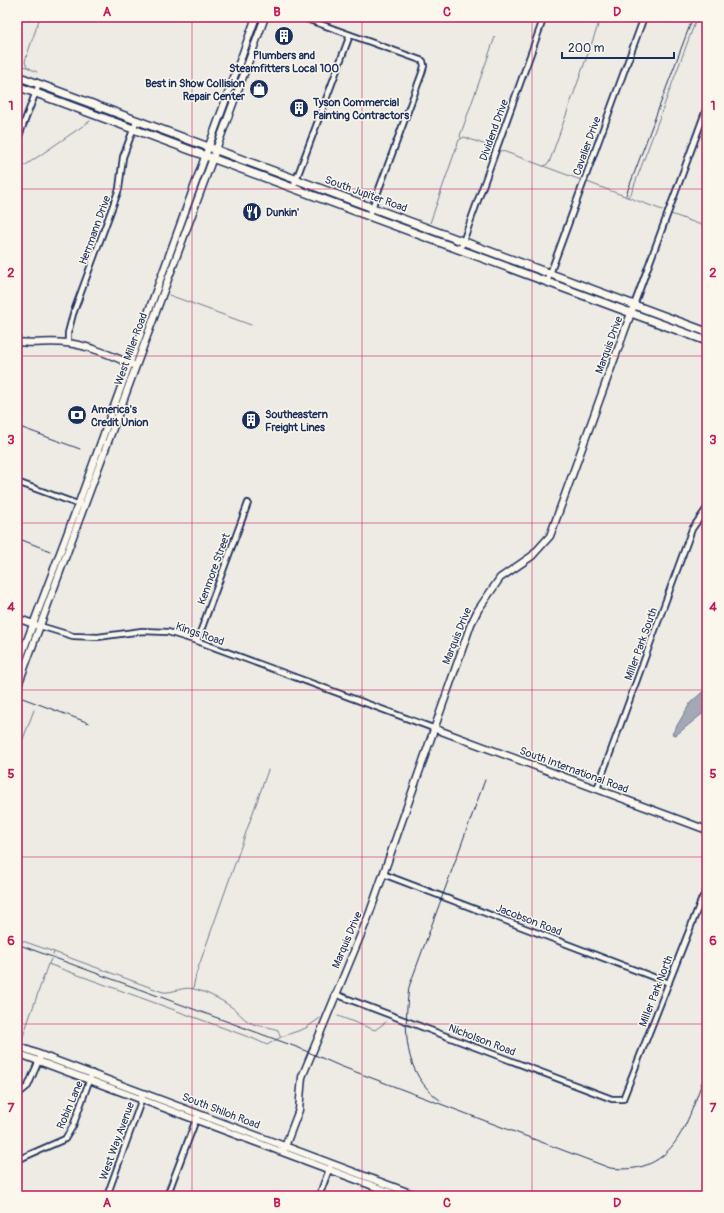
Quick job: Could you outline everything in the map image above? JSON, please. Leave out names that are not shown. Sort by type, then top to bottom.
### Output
[{"type":"main road","name":"West Miller Road","points":[[211,153],[256,17]]},
{"type":"main road","name":"West Miller Road","points":[[17,667],[36,625],[211,153],[265,17]]},
{"type":"main road","points":[[242,57],[249,60]]},
{"type":"main road","name":"South Jupiter Road","points":[[17,76],[39,84],[135,126]]},
{"type":"main road","name":"South Jupiter Road","points":[[17,86],[211,153],[296,180],[707,332]]},
{"type":"main road","name":"South Jupiter Road","points":[[211,153],[293,188],[707,341]]},
{"type":"main road","points":[[415,233],[418,225]]},
{"type":"main road","points":[[502,265],[505,257]]},
{"type":"main road","name":"Marquis Drive","points":[[283,1152],[299,1110],[302,1077],[369,914],[459,654],[478,610],[500,578],[532,556],[550,536],[634,305]]},
{"type":"main road","points":[[17,342],[68,343],[80,345],[133,365]]},
{"type":"main road","points":[[17,618],[36,625]]},
{"type":"main road","name":"West Miller Road","points":[[17,688],[36,625]]},
{"type":"main road","name":"South International Road","points":[[433,728],[707,830]]},
{"type":"main road","name":"South Shiloh Road","points":[[17,1046],[90,1080],[400,1196]]},
{"type":"main road","name":"South Shiloh Road","points":[[17,1053],[92,1073],[418,1196]]},
{"type":"street","points":[[301,17],[423,61],[424,66],[422,73],[369,216]]},
{"type":"street","name":"Dividend Drive","points":[[460,250],[544,17]]},
{"type":"street","name":"Cavalier Drive","points":[[547,282],[644,17]]},
{"type":"street","points":[[293,188],[350,35]]},
{"type":"street","points":[[17,141],[39,84]]},
{"type":"street","name":"Marquis Drive","points":[[634,305],[707,107]]},
{"type":"street","name":"Herrmann Drive","points":[[68,343],[68,334],[73,314],[119,189],[123,157],[135,126]]},
{"type":"street","points":[[17,482],[81,506]]},
{"type":"street","name":"Kenmore Street","points":[[197,641],[248,503]]},
{"type":"street","name":"Miller Park South","points":[[597,789],[692,529],[707,508]]},
{"type":"street","name":"Kings Road","points":[[36,625],[73,636],[98,637],[142,631],[168,632],[197,641],[433,728]]},
{"type":"street","name":"Jacobson Road","points":[[383,874],[669,982]]},
{"type":"street","name":"Miller Park North","points":[[623,1099],[702,898],[707,891]]},
{"type":"street","name":"Nicholson Road","points":[[335,994],[612,1099],[623,1099]]},
{"type":"street","points":[[17,1095],[28,1086],[40,1058]]},
{"type":"street","name":"Robin Lane","points":[[17,1160],[65,1138],[73,1126],[92,1073]]},
{"type":"street","name":"West Way Avenue","points":[[107,1196],[144,1093]]},
{"type":"street","points":[[168,1196],[199,1113]]},
{"type":"street","points":[[319,1196],[331,1163]]},
{"type":"shaded area","points":[[707,688],[707,710],[676,735],[672,734],[691,702]]},
{"type":"waterway","points":[[37,72],[28,67],[25,61],[40,17]]},
{"type":"waterway","points":[[544,166],[549,163],[601,17]]},
{"type":"waterway","points":[[627,197],[631,194],[697,17]]},
{"type":"waterway","points":[[461,138],[460,136],[495,37]]},
{"type":"waterway","points":[[17,64],[30,68]]},
{"type":"waterway","points":[[17,171],[90,121]]},
{"type":"waterway","points":[[430,223],[459,140],[464,137],[494,148]]},
{"type":"waterway","points":[[500,150],[581,180]]},
{"type":"waterway","points":[[587,182],[665,211]]},
{"type":"waterway","points":[[671,214],[707,227]]},
{"type":"waterway","points":[[169,295],[251,325]]},
{"type":"waterway","points":[[17,755],[34,710]]},
{"type":"waterway","points":[[193,989],[196,974],[268,770]]},
{"type":"waterway","points":[[17,939],[54,952],[53,955]]},
{"type":"waterway","points":[[54,952],[163,992],[190,988],[203,992],[226,1003],[249,1022],[278,1030],[280,1036]]},
{"type":"waterway","points":[[49,964],[51,959]]},
{"type":"waterway","points":[[21,1042],[48,964],[267,1045],[281,1037],[306,1028],[320,1018]]},
{"type":"waterway","points":[[338,1016],[375,1030],[386,1022]]},
{"type":"railway","points":[[626,195],[693,17]]},
{"type":"railway","points":[[17,426],[80,449]]},
{"type":"railway","points":[[17,538],[50,551]]},
{"type":"railway","points":[[17,696],[89,723]]},
{"type":"railway","points":[[441,1101],[428,1090],[419,1077],[412,1064],[408,1050],[406,1019],[409,987],[485,780]]},
{"type":"railway","points":[[17,944],[299,1048],[340,1066],[610,1168],[633,1168],[651,1163],[665,1154],[686,1124],[707,1069]]},
{"type":"place","name":"Plumbers and Steamfitters Local 100","points":[[284,36]]},
{"type":"place","name":"Best in Show Collision Repair Center","points":[[259,89]]},
{"type":"place","name":"Tyson Commercial Painting Contractors","points":[[299,108]]},
{"type":"place","name":"Dunkin'","points":[[252,212]]},
{"type":"place","name":"America's Credit Union","points":[[77,415]]},
{"type":"place","name":"Southeastern Freight Lines","points":[[251,420]]}]
